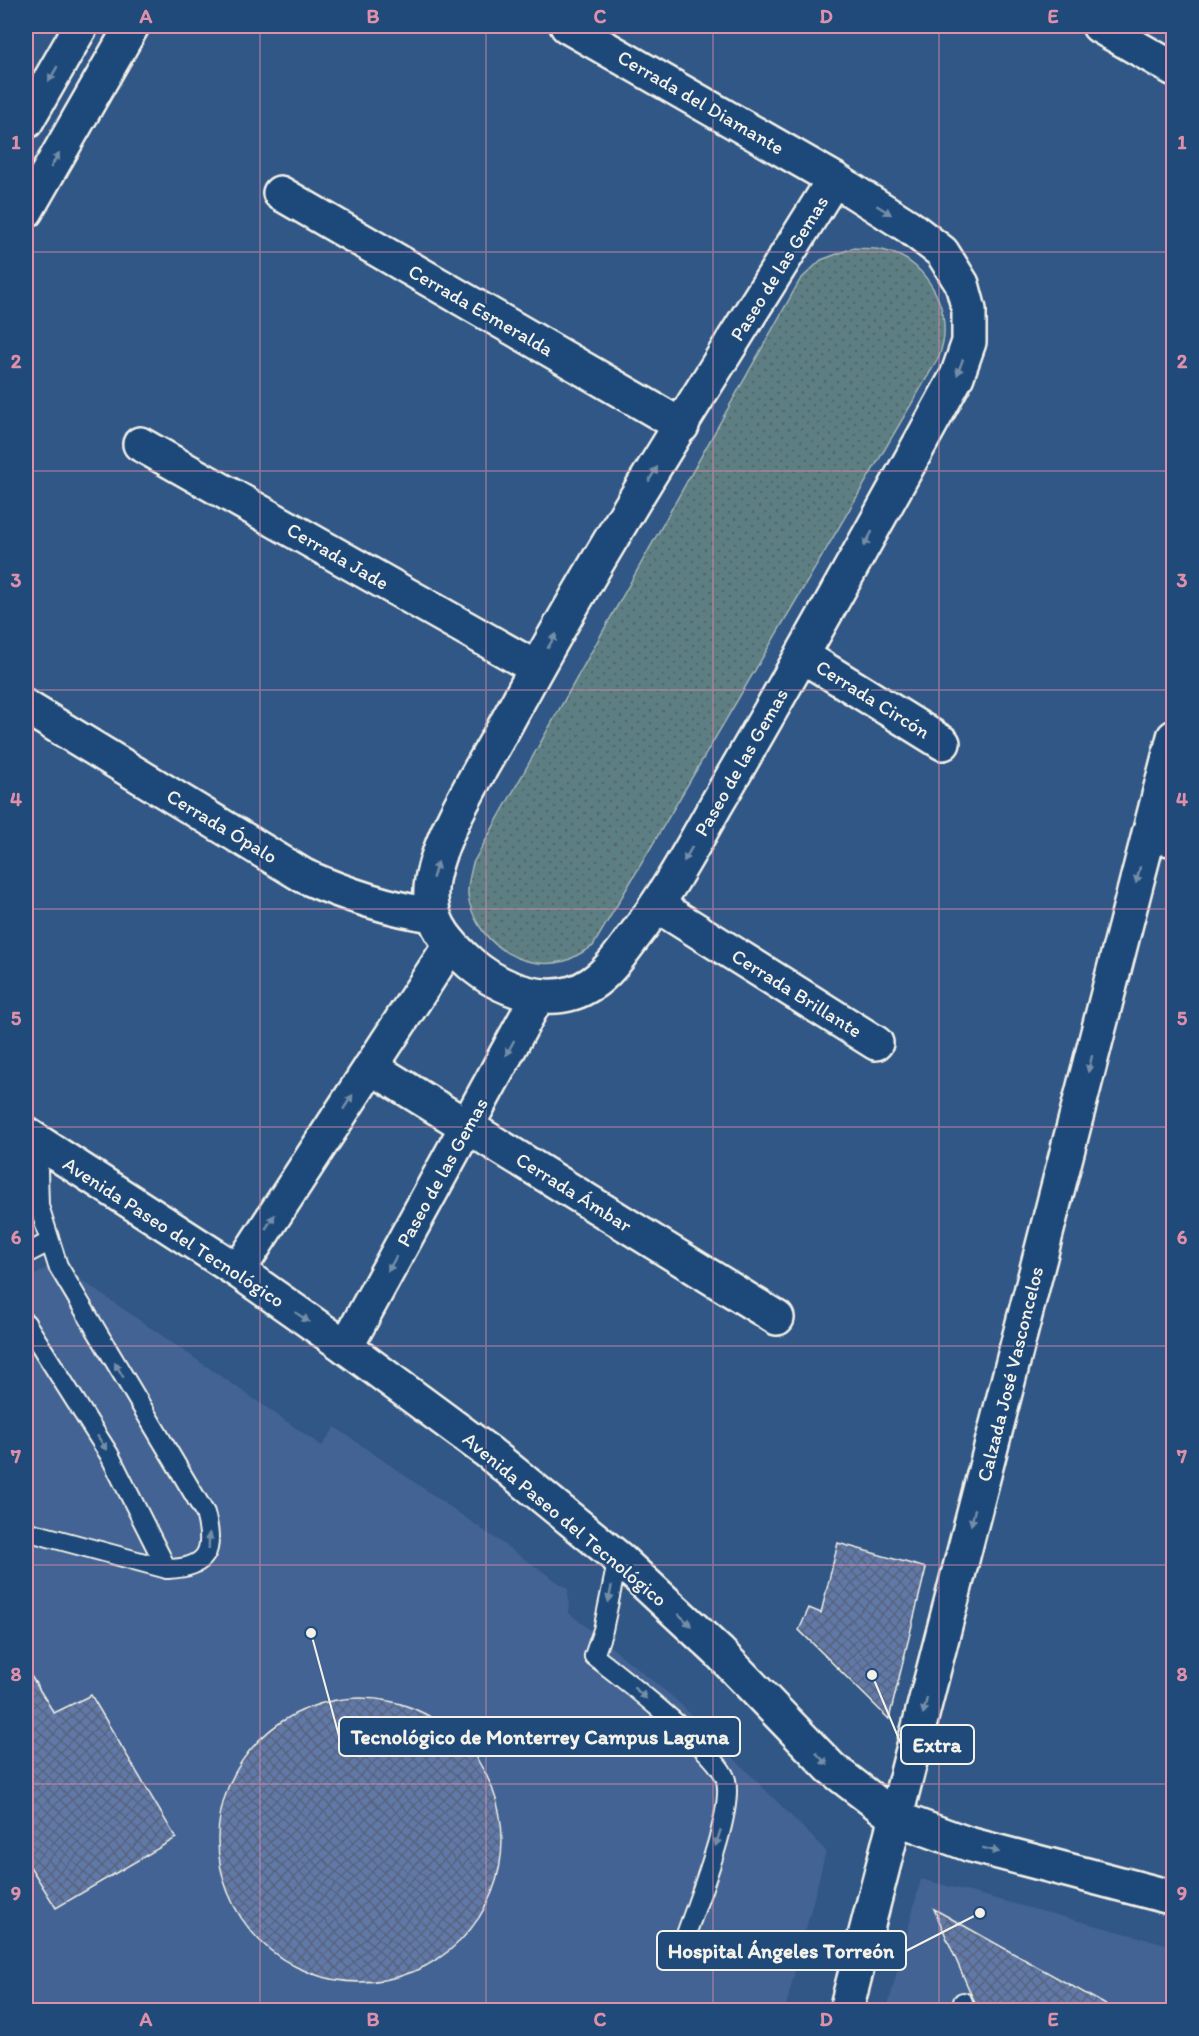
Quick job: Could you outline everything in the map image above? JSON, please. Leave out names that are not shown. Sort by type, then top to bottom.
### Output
[{"type":"street","points":[[26,211],[132,26]]},
{"type":"street","name":"Cerrada del Diamante","points":[[567,26],[834,179]]},
{"type":"street","points":[[1098,26],[1173,69]]},
{"type":"street","points":[[26,122],[71,29],[113,58]]},
{"type":"street","name":"Paseo de las Gemas","points":[[834,179],[908,226],[942,252],[962,284],[969,310],[969,342],[957,376],[803,656],[658,906],[615,961],[590,985],[563,996],[538,996],[500,982],[474,966],[451,945],[432,915],[432,882],[442,845],[536,668],[682,426],[834,179]]},
{"type":"street","name":"Cerrada Esmeralda","points":[[280,193],[682,426]]},
{"type":"street","name":"Cerrada Jade","points":[[140,444],[536,668]]},
{"type":"street","name":"Cerrada Circón","points":[[803,656],[943,743]]},
{"type":"street","name":"Cerrada Ópalo","points":[[26,707],[304,876],[351,897],[389,909],[432,915]]},
{"type":"street","name":"Calzada José Vasconcelos","points":[[846,2010],[1161,837],[1173,737]]},
{"type":"street","name":"Cerrada Brillante","points":[[658,906],[876,1043]]},
{"type":"street","points":[[237,1271],[451,945]]},
{"type":"street","name":"Paseo de las Gemas","points":[[346,1347],[538,996]]},
{"type":"street","name":"Cerrada Ámbar","points":[[371,1067],[777,1318]]},
{"type":"street","name":"Avenida Paseo del Tecnológico","points":[[34,1140],[237,1271],[346,1347],[488,1452],[618,1558],[719,1652],[831,1768],[896,1818],[968,1844],[1173,1898]]},
{"type":"lane","points":[[26,1531],[167,1569],[184,1568],[198,1563],[209,1552],[210,1533],[205,1513],[58,1266],[39,1206],[34,1140]]},
{"type":"lane","points":[[26,1254],[49,1242]]},
{"type":"lane","points":[[26,1323],[109,1454],[167,1569]]},
{"type":"lane","points":[[618,1558],[603,1630],[594,1656],[636,1689],[718,1763],[726,1781],[725,1814],[683,1942]]},
{"type":"shaded area","points":[[60,1259],[81,1280],[322,1446],[335,1427],[568,1589],[569,1613],[675,1699],[826,1851],[785,2010],[26,2010],[26,1281]]},
{"type":"shaded area","points":[[921,1879],[1173,1946],[1173,2010],[887,2010]]},
{"type":"green space","points":[[853,248],[882,250],[899,256],[911,263],[929,282],[936,294],[944,320],[944,337],[939,357],[593,946],[565,961],[532,962],[516,957],[489,939],[479,926],[472,911],[468,891],[473,863],[800,280],[821,260]]},
{"type":"building","points":[[838,1543],[926,1568],[889,1719],[799,1630],[809,1608],[821,1613]]},
{"type":"building","points":[[26,1668],[54,1713],[91,1695],[176,1838],[56,1908],[26,1860]]},
{"type":"building","points":[[360,1698],[401,1704],[427,1715],[450,1730],[470,1750],[485,1773],[496,1799],[502,1840],[496,1881],[485,1907],[470,1930],[450,1950],[427,1965],[401,1976],[360,1982],[319,1976],[293,1965],[270,1950],[250,1930],[235,1907],[224,1881],[218,1840],[224,1799],[235,1773],[250,1750],[270,1730],[293,1715],[319,1704]]},
{"type":"building","points":[[934,1909],[1115,2010],[978,2010]]},
{"type":"place","name":"Tecnológico de Monterrey Campus Laguna","points":[[311,1633]]},
{"type":"place","name":"Extra","points":[[872,1675]]},
{"type":"place","name":"Hospital Ángeles Torreón","points":[[980,1913]]}]
